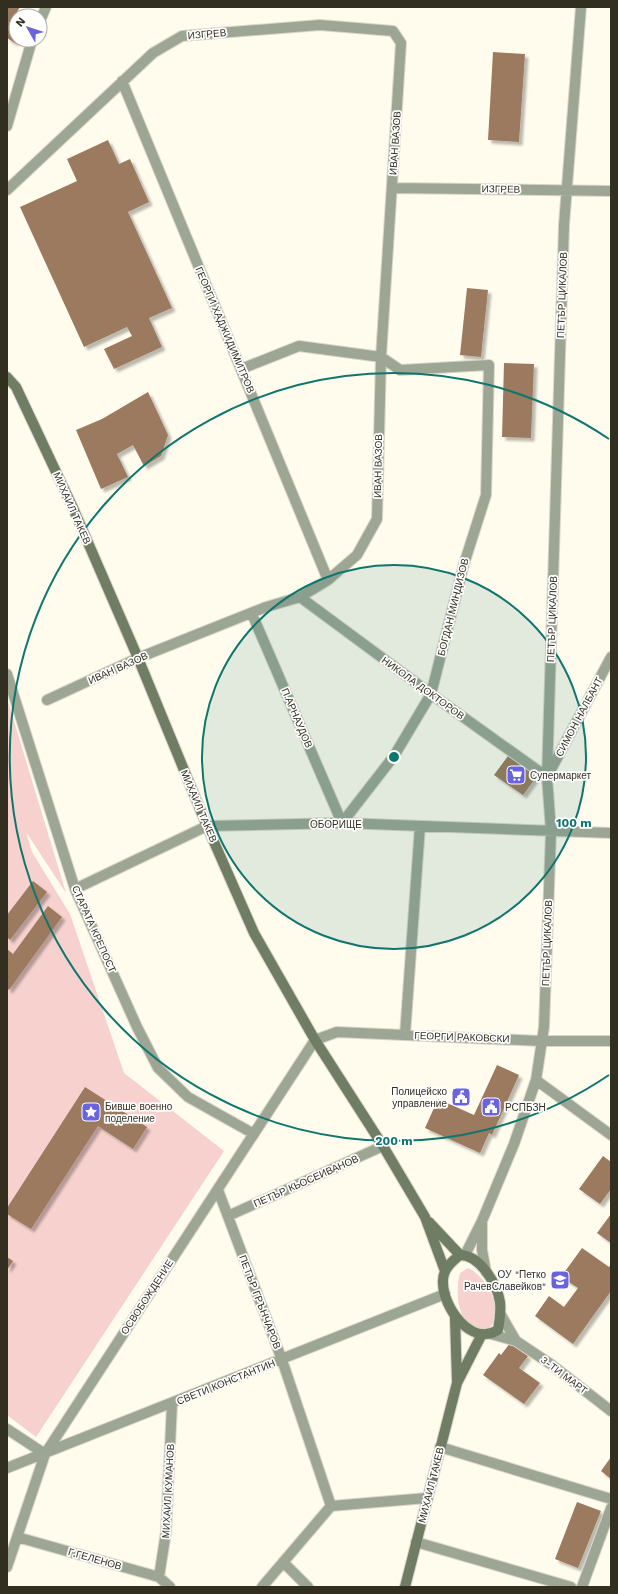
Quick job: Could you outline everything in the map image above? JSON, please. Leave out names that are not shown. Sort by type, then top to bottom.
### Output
[{"type":"main road","name":"МИХАИЛ ТАКЕВ","points":[[7,377],[16,387],[73,508],[138,658],[206,826],[254,932],[315,1040],[383,1146],[425,1217],[445,1271]]},
{"type":"main road","name":"МИХАИЛ ТАКЕВ","points":[[425,1217],[462,1255]]},
{"type":"main road","points":[[462,1255],[475,1261],[486,1272],[495,1285],[500,1301],[501,1315],[498,1330],[486,1334],[468,1328],[455,1318],[445,1294],[442,1282],[449,1264],[462,1255]]},
{"type":"main road","name":"МИХАИЛ ТАКЕВ","points":[[455,1318],[457,1383]]},
{"type":"main road","name":"МИХАИЛ ТАКЕВ","points":[[405,1587],[457,1383],[486,1334]]},
{"type":"street","name":"ПЕТЪР ЦИКАЛОВ","points":[[462,1255],[482,1221],[514,1144],[536,1080],[544,1027],[551,831],[547,777],[564,225],[568,190],[581,7]]},
{"type":"street","name":"ИЗГРЕВ","points":[[7,190],[153,53],[182,36],[320,25],[393,31]]},
{"type":"street","name":"ИВАН ВАЗОВ","points":[[47,700],[138,658],[252,614],[266,607],[300,597],[328,580],[357,555],[377,519],[381,357],[401,43],[393,31]]},
{"type":"street","points":[[7,126],[30,48]]},
{"type":"street","name":"ГЕОРГИ ХАДЖИДИМИТРОВ","points":[[122,81],[328,580]]},
{"type":"street","name":"ИЗГРЕВ","points":[[392,188],[568,190],[611,192]]},
{"type":"street","points":[[241,368],[299,346],[381,357]]},
{"type":"street","name":"БОГДАН МИНДИЗОВ","points":[[342,823],[394,756],[431,694],[464,564],[486,495],[489,365],[400,370],[381,357]]},
{"type":"street","name":"НИКОЛА ДОКТОРОВ","points":[[300,597],[431,694],[547,777]]},
{"type":"street","name":"П.АРНАУДОВ","points":[[252,614],[342,823]]},
{"type":"street","name":"СИМОН НАЛБАНТ","points":[[547,777],[609,668],[611,657]]},
{"type":"street","name":"СТАРАТА КРЕПОСТ","points":[[7,674],[75,889],[137,1027],[158,1068],[188,1097],[254,1134]]},
{"type":"street","name":"ОБОРИЩЕ","points":[[75,889],[206,826],[342,823],[611,833]]},
{"type":"street","points":[[405,1035],[420,826]]},
{"type":"street","name":"ГЕОРГИ РАКОВСКИ","points":[[315,1040],[338,1032],[611,1042]]},
{"type":"street","name":"ОСВОБОЖДЕНИЕ","points":[[7,1567],[45,1454],[315,1040]]},
{"type":"street","points":[[536,1080],[611,1135]]},
{"type":"street","name":"ПЕТЪР КЬОСЕИВАНОВ","points":[[228,1216],[383,1146]]},
{"type":"street","name":"ПЕТЪР ГРЪНЧАРОВ","points":[[218,1190],[282,1360],[331,1506]]},
{"type":"street","name":"ПЕТЪР ЦИКАЛОВ","points":[[482,1221],[482,1250],[486,1272]]},
{"type":"street","name":"СВЕТИ КОНСТАНТИН","points":[[7,1468],[172,1404],[445,1294]]},
{"type":"street","points":[[501,1315],[516,1341]]},
{"type":"street","points":[[486,1334],[516,1341]]},
{"type":"street","name":"3-ТИ МАРТ","points":[[516,1341],[552,1365],[611,1411]]},
{"type":"street","name":"МИХАИЛ КУМАНОВ","points":[[159,1577],[166,1532],[172,1404]]},
{"type":"street","points":[[7,1429],[45,1454]]},
{"type":"street","points":[[440,1447],[611,1499]]},
{"type":"street","points":[[262,1587],[331,1506],[427,1498]]},
{"type":"street","points":[[582,1587],[611,1508]]},
{"type":"street","name":"Г.ГЕЛЕНОВ","points":[[17,1537],[159,1577],[170,1587]]},
{"type":"street","points":[[416,1542],[571,1587]]},
{"type":"street","points":[[284,1562],[308,1587]]},
{"type":"shaded area","name":"Бивше военно поделение","points":[[7,698],[66,893],[26,832],[32,852],[70,914],[124,1073],[224,1151],[36,1437],[7,1415]]},
{"type":"shaded area","points":[[468,1268],[483,1280],[489,1288],[493,1298],[495,1317],[492,1325],[485,1332],[470,1325],[465,1320],[458,1301],[460,1273]]},
{"type":"building","points":[[7,7],[20,7],[8,8],[7,38]]},
{"type":"building","points":[[493,52],[525,54],[519,142],[488,140]]},
{"type":"building","points":[[108,140],[119,164],[130,159],[149,202],[128,212],[172,308],[149,318],[162,347],[114,369],[104,349],[132,336],[127,327],[84,347],[20,207],[77,181],[67,159]]},
{"type":"building","points":[[467,288],[488,290],[481,357],[460,355]]},
{"type":"building","points":[[504,363],[534,364],[531,438],[502,437]]},
{"type":"building","points":[[148,392],[168,435],[161,456],[144,466],[133,445],[117,454],[128,477],[101,489],[76,430],[102,419]]},
{"type":"building","name":"Супермаркет","points":[[508,756],[537,776],[523,795],[494,775]]},
{"type":"building","points":[[33,881],[47,892],[10,940],[7,937],[7,915]]},
{"type":"building","points":[[48,906],[62,917],[9,990],[7,988],[7,949],[13,954]]},
{"type":"building","name":"РСПБЗН","points":[[497,1065],[519,1075],[492,1135],[489,1133],[480,1153],[425,1128],[438,1099],[474,1115]]},
{"type":"building","points":[[85,1087],[147,1127],[133,1149],[98,1126],[31,1229],[7,1214],[7,1208]]},
{"type":"building","points":[[603,1156],[611,1162],[611,1189],[600,1204],[579,1189]]},
{"type":"building","points":[[611,1214],[611,1243],[597,1233]]},
{"type":"building","points":[[582,1248],[609,1267],[611,1264],[611,1291],[573,1344],[535,1316],[549,1296],[564,1307],[578,1288],[561,1277]]},
{"type":"building","points":[[7,1257],[13,1261],[7,1270]]},
{"type":"building","points":[[510,1343],[528,1356],[519,1368],[540,1383],[524,1404],[483,1375],[499,1353],[501,1355]]},
{"type":"building","points":[[611,1457],[611,1479],[601,1471]]},
{"type":"building","points":[[577,1502],[601,1511],[578,1568],[555,1559]]},
{"type":"place","name":"Супермаркет","points":[[516,775]]},
{"type":"place","name":"Полицейско управление","points":[[461,1097]]},
{"type":"place","name":"РСПБЗН","points":[[491,1107]]},
{"type":"place","name":"Бивше военно поделение","points":[[91,1112]]},
{"type":"place","name":"ОУ \"Петко РачевСлавейков\"","points":[[560,1280]]}]
